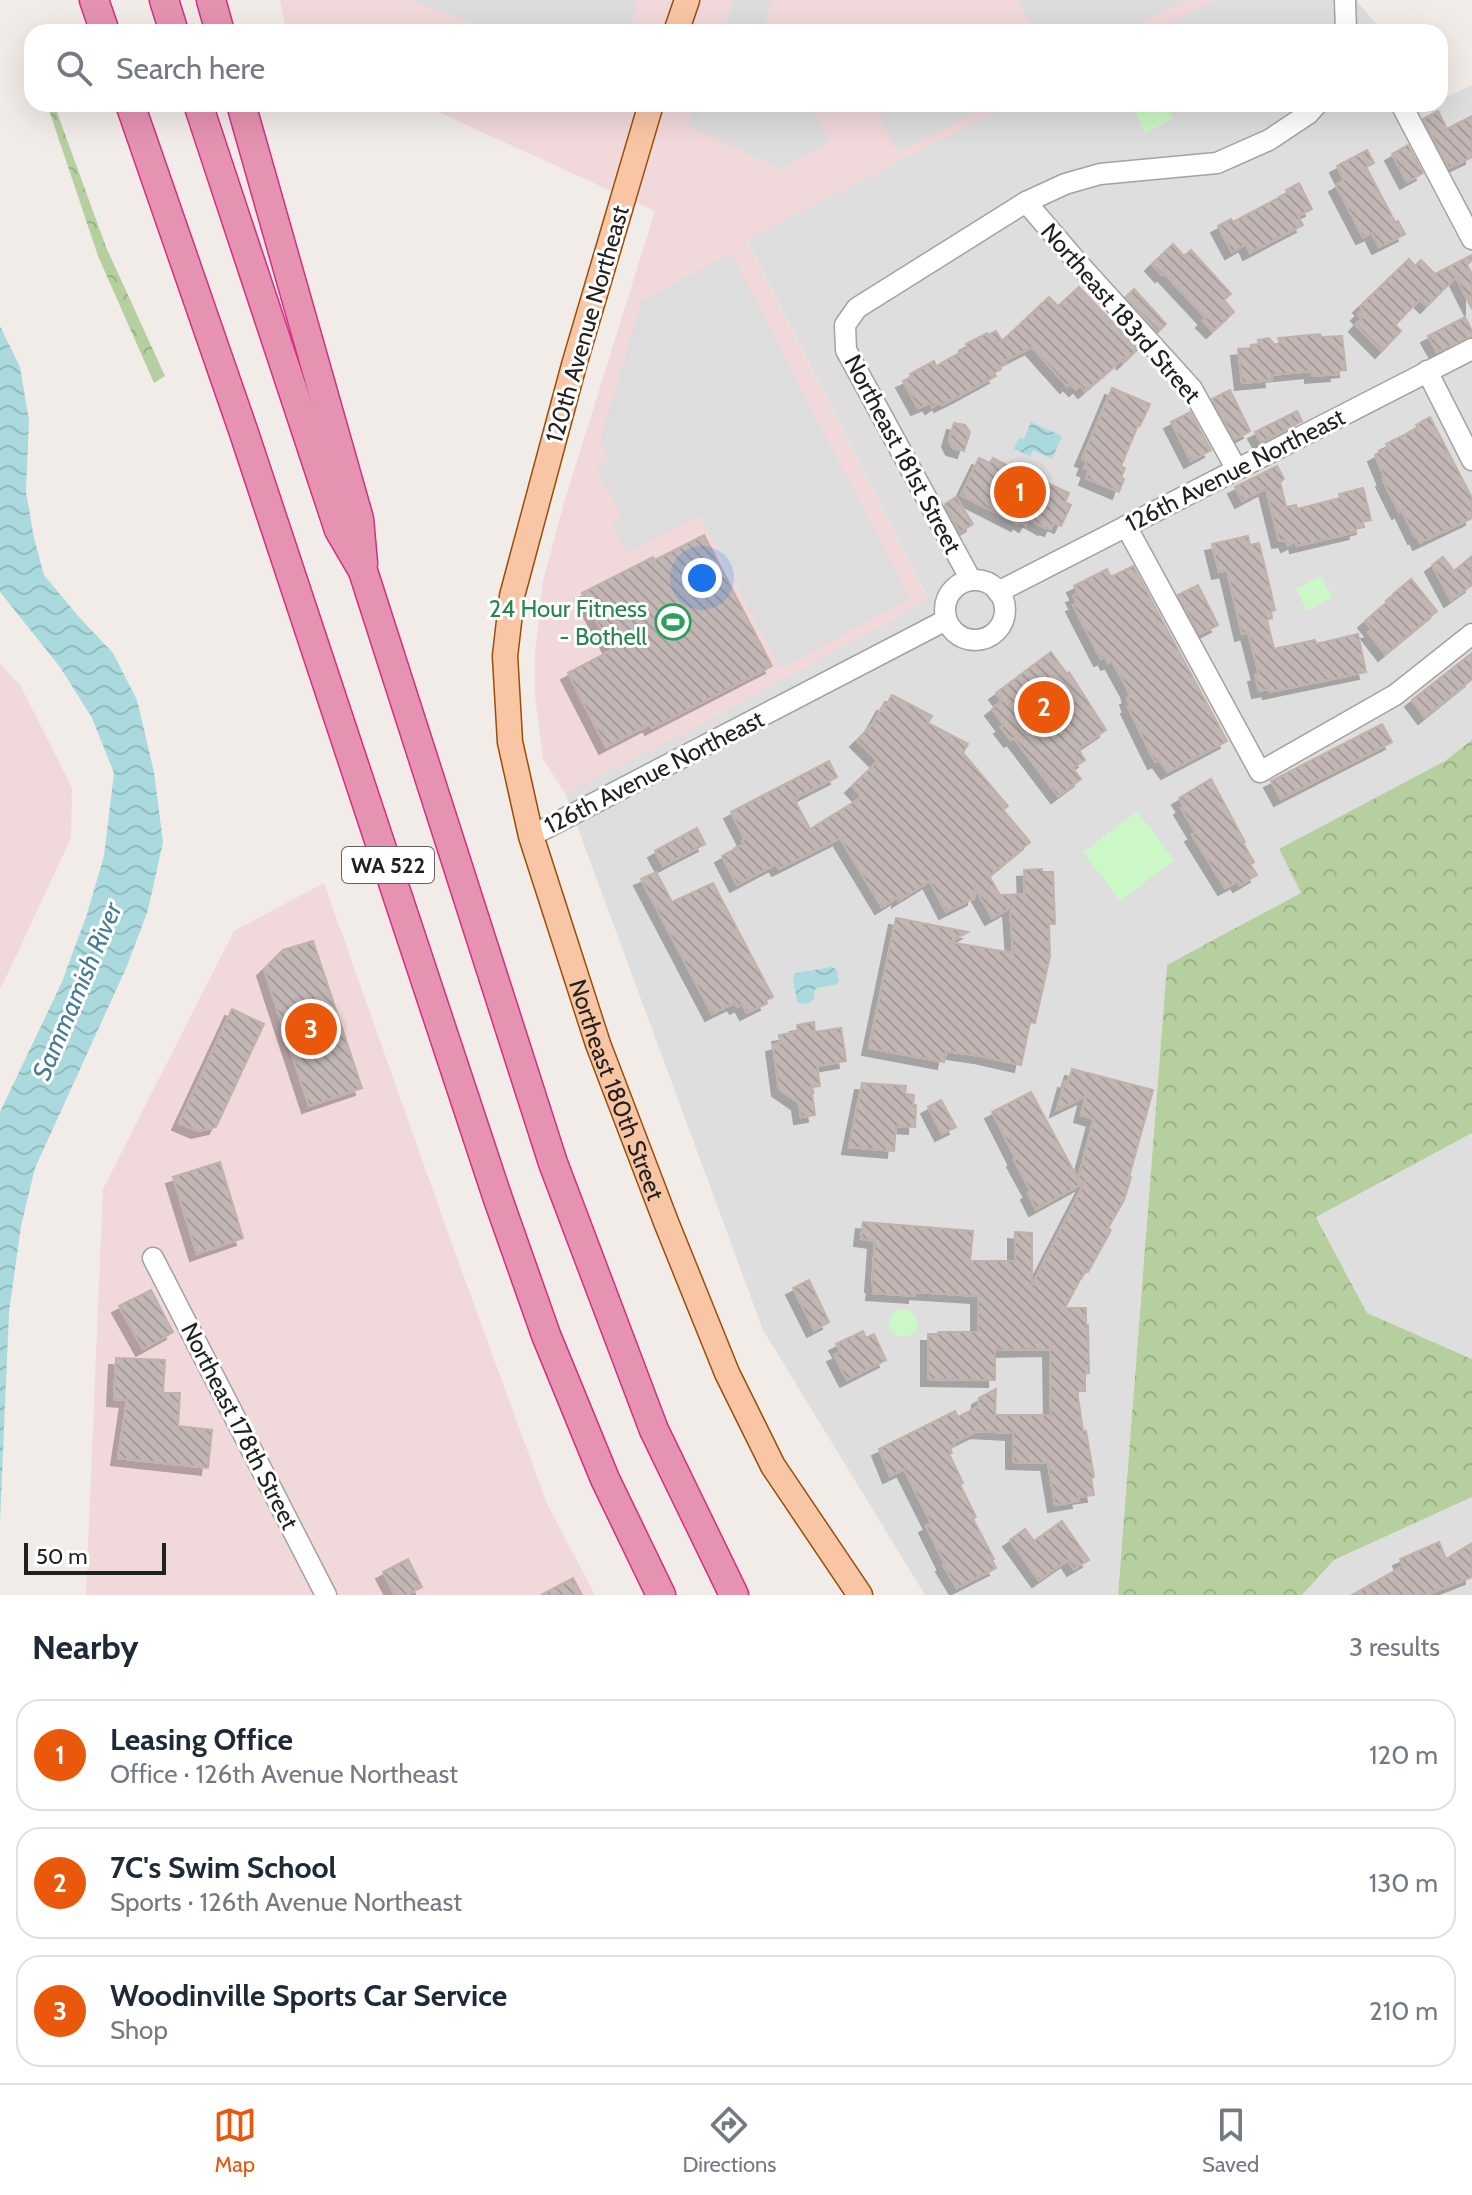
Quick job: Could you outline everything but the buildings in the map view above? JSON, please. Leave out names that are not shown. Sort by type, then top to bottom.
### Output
[{"type":"highway","points":[[94,0],[102,24]]},
{"type":"highway","points":[[164,0],[172,24]]},
{"type":"highway","points":[[211,0],[218,24]]},
{"type":"highway","name":"WA 522","points":[[133,112],[244,433],[546,1335],[605,1479],[661,1595]]},
{"type":"highway","name":"WA 522","points":[[201,112],[339,530],[363,571],[553,1163],[654,1430],[734,1595]]},
{"type":"highway","points":[[243,112],[359,519],[363,571]]},
{"type":"main road","points":[[679,24],[687,0]]},
{"type":"main road","name":"120th Avenue Northeast","points":[[525,544],[649,112]]},
{"type":"main road","name":"Northeast 180th Street","points":[[525,544],[512,596],[505,656],[510,742],[531,836],[598,1044],[727,1373],[773,1466],[860,1595]]},
{"type":"street","points":[[1345,0],[1346,24]]},
{"type":"street","points":[[1026,202],[1065,184],[1100,174],[1217,163],[1269,140],[1310,112]]},
{"type":"street","points":[[1406,112],[1464,202],[1472,239]]},
{"type":"street","name":"Northeast 181st Street","points":[[971,580],[846,350],[845,325],[857,308],[1026,202]]},
{"type":"street","name":"Northeast 183rd Street","points":[[1026,202],[1192,389],[1236,468]]},
{"type":"street","name":"126th Avenue Northeast","points":[[998,592],[1472,349]]},
{"type":"street","points":[[1427,371],[1472,460]]},
{"type":"street","points":[[1126,526],[1260,772],[1395,695],[1472,634]]},
{"type":"street","points":[[971,580],[987,582],[998,592],[1005,613],[1002,624],[992,635],[977,640],[963,638],[951,628],[946,620],[945,607],[950,593],[961,583],[971,580]]},
{"type":"street","name":"126th Avenue Northeast","points":[[531,836],[946,620]]},
{"type":"street","name":"Northeast 178th Street","points":[[153,1258],[326,1595]]},
{"type":"shaded area","points":[[280,0],[1215,0],[1168,24],[284,24]]},
{"type":"shaded area","points":[[410,0],[638,0],[631,24],[475,24]]},
{"type":"shaded area","points":[[734,0],[771,0],[765,19],[768,24],[726,24]]},
{"type":"shaded area","points":[[1018,0],[1185,0],[1140,24],[1030,24]]},
{"type":"shaded area","points":[[1194,0],[1356,0],[1376,24],[1149,24]]},
{"type":"shaded area","points":[[1472,85],[1472,741],[1445,761],[1279,850],[1302,893],[1167,965],[1118,1595],[925,1595],[763,1330],[565,793],[928,599],[746,239],[984,112],[1448,112],[1448,96]]},
{"type":"shaded area","points":[[438,112],[995,112],[746,240],[928,600],[694,728],[565,793],[543,759],[535,696],[535,653],[543,581],[564,503],[655,211]]},
{"type":"shaded area","points":[[693,112],[814,112],[830,142],[781,169],[688,126]]},
{"type":"shaded area","points":[[887,112],[975,112],[898,153],[879,116]]},
{"type":"shaded area","points":[[731,253],[910,599],[780,669],[700,515],[627,553],[612,523],[622,517],[596,468],[609,460],[600,441],[642,301]]},
{"type":"shaded area","points":[[0,664],[20,685],[72,788],[71,838],[0,990]]},
{"type":"shaded area","points":[[324,883],[547,1504],[595,1595],[86,1595],[103,1189],[234,931]]},
{"type":"shaded area","points":[[1472,1133],[1472,1359],[1367,1313],[1316,1216]]},
{"type":"shaded area","points":[[1472,1497],[1472,1595],[1302,1595],[1334,1560]]},
{"type":"green space","points":[[50,112],[57,112],[106,247],[165,376],[154,383],[98,256]]},
{"type":"green space","points":[[1135,112],[1169,112],[1173,119],[1145,133]]},
{"type":"green space","points":[[1321,576],[1332,598],[1307,611],[1296,589]]},
{"type":"green space","points":[[1472,740],[1472,1133],[1316,1217],[1367,1313],[1472,1359],[1472,1497],[1334,1560],[1302,1595],[1118,1595],[1167,965],[1301,893],[1279,849],[1445,761]]},
{"type":"green space","points":[[1137,811],[1174,860],[1120,901],[1083,852]]},
{"type":"green space","points":[[903,1309],[913,1313],[917,1323],[913,1333],[903,1337],[893,1333],[889,1323],[893,1313]]},
{"type":"water","name":"Sammamish River","points":[[0,326],[20,367],[29,420],[26,492],[44,575],[113,653],[137,700],[154,772],[163,842],[148,910],[127,966],[35,1168],[21,1226],[9,1312],[0,1522],[0,1112],[62,982],[87,914],[104,856],[114,773],[92,718],[60,667],[0,592]]},
{"type":"water","points":[[1031,422],[1062,436],[1052,459],[1033,450],[1030,456],[1014,449],[1019,438],[1024,439]]},
{"type":"water","points":[[832,967],[837,970],[839,982],[816,988],[810,1003],[800,1004],[793,978],[796,973]]},
{"type":"place","name":"Leasing Office","points":[[1020,492]]},
{"type":"place","name":"24 Hour Fitness - Bothell","points":[[673,622]]},
{"type":"place","name":"7C's Swim School","points":[[1044,707]]},
{"type":"place","name":"Woodinville Sports Car Service","points":[[311,1029]]}]
